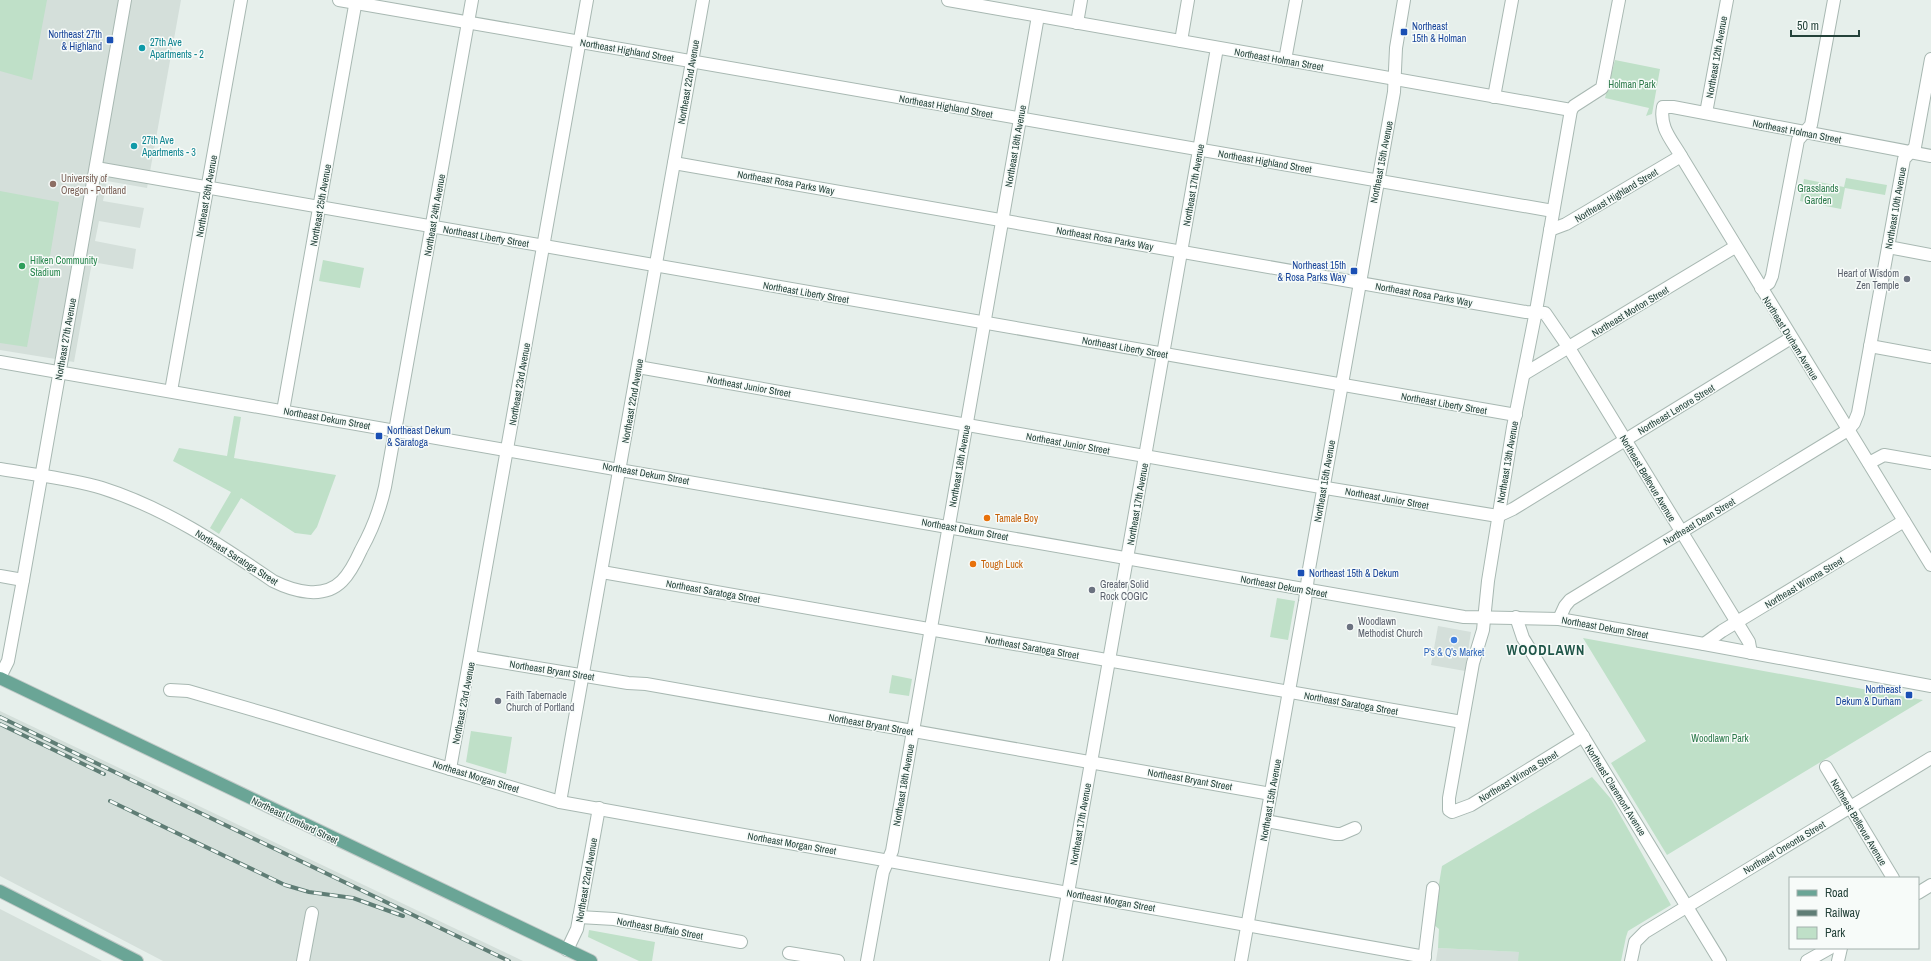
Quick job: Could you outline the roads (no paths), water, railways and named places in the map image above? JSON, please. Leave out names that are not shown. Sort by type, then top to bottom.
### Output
[{"type":"main road","name":"Northeast Lombard Street","points":[[0,678],[590,961]]},
{"type":"main road","points":[[0,891],[137,961]]},
{"type":"street","name":"Northeast 27th Avenue","points":[[0,678],[8,661],[23,580],[125,0]]},
{"type":"street","name":"Northeast 26th Avenue","points":[[172,391],[241,0]]},
{"type":"street","name":"Northeast Highland Street","points":[[339,0],[356,1],[580,42],[1553,211]]},
{"type":"street","name":"Northeast 24th Avenue","points":[[395,430],[472,0]]},
{"type":"street","name":"Northeast 23rd Avenue","points":[[450,769],[587,0]]},
{"type":"street","name":"Northeast 22nd Avenue","points":[[560,802],[703,0]]},
{"type":"street","name":"Northeast Holman Street","points":[[948,0],[975,2],[1038,16],[1571,110]]},
{"type":"street","points":[[1077,23],[1081,0]]},
{"type":"street","points":[[1181,41],[1188,0]]},
{"type":"street","points":[[1285,60],[1296,0]]},
{"type":"street","name":"Northeast 15th Avenue","points":[[1241,961],[1323,487],[1394,92],[1396,48],[1404,0]]},
{"type":"street","points":[[1494,97],[1512,0]]},
{"type":"street","points":[[1571,110],[1574,106],[1602,88],[1618,0]]},
{"type":"street","name":"Northeast 12th Avenue","points":[[1706,114],[1727,0]]},
{"type":"street","points":[[1761,288],[1769,283],[1772,276],[1798,140],[1811,125],[1834,0]]},
{"type":"street","name":"Northeast 25th Avenue","points":[[284,411],[356,1]]},
{"type":"street","name":"Northeast 18th Avenue","points":[[867,961],[883,872],[892,851],[1038,16]]},
{"type":"street","name":"Northeast 17th Avenue","points":[[1056,961],[1217,48]]},
{"type":"street","name":"Northeast 10th Avenue","points":[[1848,430],[1857,418],[1904,159],[1915,147],[1931,59]]},
{"type":"street","name":"Northeast Holman Street","points":[[1663,107],[1673,107],[1931,156]]},
{"type":"street","name":"Northeast Durham Avenue","points":[[1663,107],[1662,123],[1680,156],[1931,565]]},
{"type":"street","name":"Northeast 13th Avenue","points":[[1452,812],[1448,805],[1449,798],[1473,663],[1485,617],[1488,581],[1498,516],[1571,110]]},
{"type":"street","name":"Northeast Highland Street","points":[[1550,230],[1566,224],[1680,156]]},
{"type":"street","name":"Northeast Rosa Parks Way","points":[[674,163],[1526,312],[1536,311]]},
{"type":"street","name":"Northeast Liberty Street","points":[[96,168],[1516,415]]},
{"type":"street","name":"Northeast Morton Street","points":[[1524,374],[1735,247]]},
{"type":"street","points":[[1888,247],[1931,255]]},
{"type":"street","name":"Northeast Bellevue Avenue","points":[[1536,311],[1547,315],[1569,348],[1749,642],[1751,653]]},
{"type":"street","name":"Northeast Lenore Street","points":[[1498,516],[1513,509],[1792,338]]},
{"type":"street","points":[[1870,346],[1931,357]]},
{"type":"street","name":"Northeast Dekum Street","points":[[0,362],[949,526],[1464,617],[1559,619],[1931,686]]},
{"type":"street","name":"Northeast Junior Street","points":[[638,367],[1323,487],[1498,516]]},
{"type":"street","name":"Northeast Saratoga Street","points":[[0,469],[100,488],[142,503],[210,539],[273,581],[286,587],[312,593],[334,587],[342,582],[349,573],[368,537],[381,504],[395,430]]},
{"type":"street","name":"Northeast Dean Street","points":[[1559,619],[1565,606],[1570,600],[1848,430]]},
{"type":"street","points":[[1869,463],[1884,455],[1931,463]]},
{"type":"street","name":"Northeast Winona Street","points":[[1704,644],[1737,622],[1904,521]]},
{"type":"street","name":"Northeast Saratoga Street","points":[[602,572],[1462,722]]},
{"type":"street","points":[[0,576],[23,580]]},
{"type":"street","name":"Northeast Claremont Avenue","points":[[1516,617],[1523,638],[1720,961]]},
{"type":"street","name":"Northeast Bryant Street","points":[[471,657],[628,683],[646,684],[1271,794]]},
{"type":"street","name":"Northeast Morgan Street","points":[[170,690],[188,691],[560,802],[1247,924],[1424,959]]},
{"type":"street","name":"Northeast Winona Street","points":[[1452,812],[1471,805],[1583,736]]},
{"type":"street","name":"Northeast Oneonta Street","points":[[1631,961],[1634,945],[1638,938],[1686,906],[1931,758]]},
{"type":"street","name":"Northeast Bellevue Avenue","points":[[1826,767],[1892,877]]},
{"type":"street","name":"Northeast 22nd Avenue","points":[[567,950],[575,935],[599,808]]},
{"type":"street","points":[[1266,821],[1336,834],[1342,834],[1355,828]]},
{"type":"street","points":[[1919,892],[1931,885]]},
{"type":"street","points":[[1424,959],[1433,888]]},
{"type":"street","points":[[303,961],[312,913]]},
{"type":"street","name":"Northeast Buffalo Street","points":[[579,917],[614,920],[740,942]]},
{"type":"street","points":[[1807,961],[1828,949]]},
{"type":"street","points":[[1838,961],[1841,949]]},
{"type":"street","points":[[789,953],[838,961]]},
{"type":"railway","points":[[0,717],[509,961]]},
{"type":"railway","points":[[0,724],[104,774]]},
{"type":"railway","points":[[110,801],[285,885],[309,892],[353,898],[403,916]]},
{"type":"place","name":"Northeast 15th & Holman","points":[[1404,32]]},
{"type":"place","name":"Northeast 27th & Highland","points":[[110,40]]},
{"type":"place","name":"27th Ave Apartments - 2","points":[[142,48]]},
{"type":"place","name":"27th Ave Apartments - 3","points":[[134,146]]},
{"type":"place","name":"University of Oregon - Portland","points":[[53,184]]},
{"type":"place","name":"Hilken Community Stadium","points":[[22,266]]},
{"type":"place","name":"Northeast 15th & Rosa Parks Way","points":[[1354,271]]},
{"type":"place","name":"Heart of Wisdom Zen Temple","points":[[1907,279]]},
{"type":"place","name":"Northeast Dekum & Saratoga","points":[[379,436]]},
{"type":"place","name":"Tamale Boy","points":[[987,518]]},
{"type":"place","name":"Tough Luck","points":[[973,564]]},
{"type":"place","name":"Northeast 15th & Dekum","points":[[1301,573]]},
{"type":"place","name":"Greater Solid Rock COGIC","points":[[1092,590]]},
{"type":"place","name":"Woodlawn Methodist Church","points":[[1350,627]]},
{"type":"place","name":"P's & Q's Market","points":[[1454,640]]},
{"type":"place","name":"Northeast Dekum & Durham","points":[[1909,695]]},
{"type":"place","name":"Faith Tabernacle Church of Portland","points":[[498,701]]},
{"type":"district","name":"WOODLAWN","points":[[1546,650]]},
{"type":"park label","name":"Holman Park","points":[[1632,84]]},
{"type":"park label","name":"Grasslands Garden","points":[[1818,194]]},
{"type":"park label","name":"Woodlawn Park","points":[[1720,738]]}]
